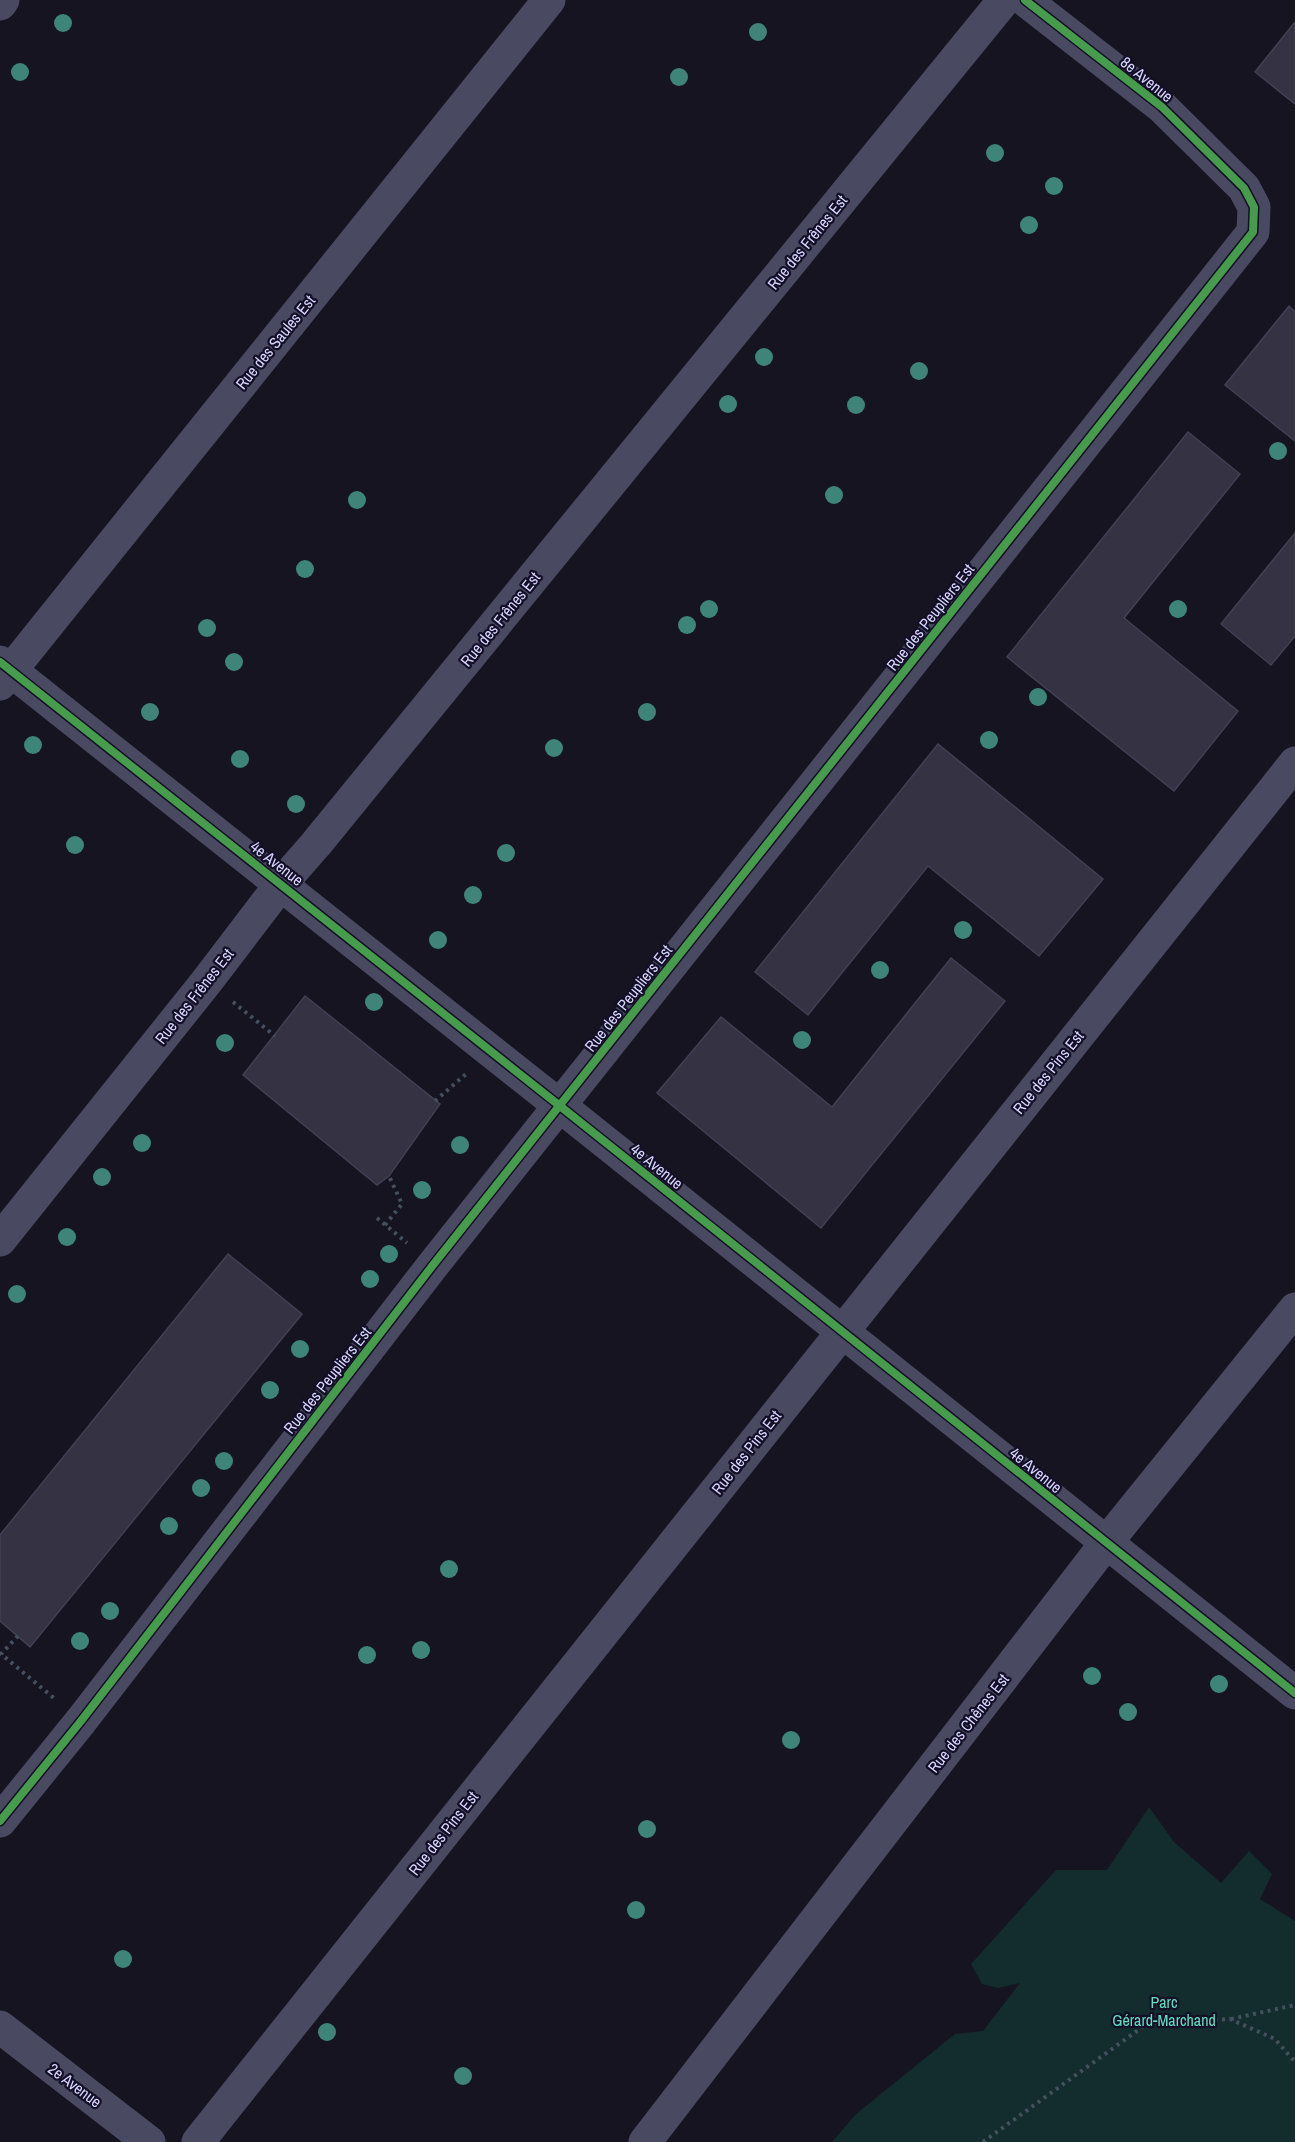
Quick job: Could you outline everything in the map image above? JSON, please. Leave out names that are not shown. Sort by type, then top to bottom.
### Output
[{"type":"street","points":[[0,4],[3,0]]},
{"type":"street","name":"Rue des Saules Est","points":[[4,672],[549,0]]},
{"type":"street","name":"Rue des Frênes Est","points":[[0,1240],[207,981],[281,884],[1004,0]]},
{"type":"street","name":"8e Avenue","points":[[1025,0],[1162,107],[1244,188]]},
{"type":"street","name":"Rue des Peupliers Est","points":[[0,1821],[81,1721],[433,1264],[1253,232],[1254,207],[1244,188]]},
{"type":"street","name":"4e Avenue","points":[[4,672],[281,884],[1295,1693]]},
{"type":"street","name":"Rue des Pins Est","points":[[198,2142],[1295,763]]},
{"type":"street","name":"Rue des Chênes Est","points":[[645,2142],[1106,1543],[1295,1309]]},
{"type":"street","name":"2e Avenue","points":[[0,2028],[149,2142]]},
{"type":"path","points":[[207,981],[275,1036]]},
{"type":"path","points":[[385,1225],[402,1204],[389,1176]]},
{"type":"path","points":[[18,1636],[1,1654],[81,1721]]},
{"type":"path","points":[[983,2142],[1148,2022],[1230,2019],[1295,2004]]},
{"type":"path","points":[[1230,2019],[1275,2039],[1295,2062]]},
{"type":"green space","name":"Parc Gérard-Marchand","points":[[1149,1807],[1174,1842],[1221,1883],[1249,1851],[1272,1874],[1260,1899],[1295,1921],[1295,2142],[832,2142],[856,2114],[955,2034],[983,2031],[1020,1983],[998,1988],[982,1984],[971,1964],[1056,1870],[1107,1870]]},
{"type":"building","points":[[1295,22],[1295,104],[1255,72]]},
{"type":"building","points":[[1289,306],[1295,312],[1295,441],[1225,385]]},
{"type":"building","points":[[1188,432],[1240,474],[1124,618],[1238,711],[1174,791],[1007,657]]},
{"type":"building","points":[[1295,533],[1295,636],[1271,665],[1221,624]]},
{"type":"building","points":[[938,744],[1103,879],[1039,956],[928,866],[808,1015],[755,972]]},
{"type":"building","points":[[951,958],[1005,1001],[821,1228],[657,1093],[721,1017],[832,1107]]},
{"type":"building","points":[[305,996],[440,1104],[389,1176],[377,1185],[243,1075]]},
{"type":"building","points":[[228,1254],[302,1314],[30,1647],[0,1621],[0,1535]]},
{"type":"cycle path","points":[[0,1821],[81,1721],[433,1265],[1253,232],[1254,207],[1244,188],[1162,107],[1025,0]]},
{"type":"cycle path","points":[[0,662],[1295,1693]]}]
